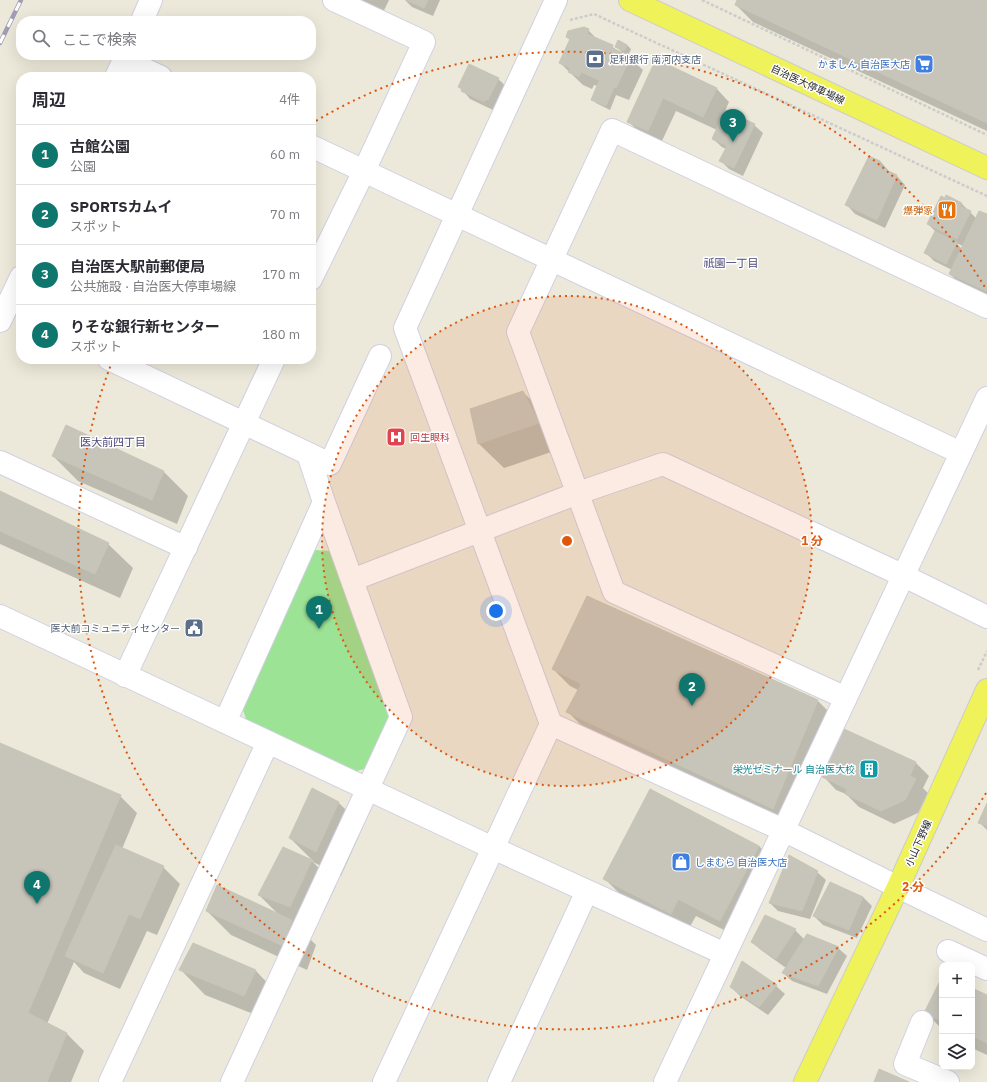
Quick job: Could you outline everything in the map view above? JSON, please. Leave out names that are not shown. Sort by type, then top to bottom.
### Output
[{"type":"main road","name":"自治医大停車場線","points":[[630,0],[987,168]]},
{"type":"main road","name":"小山下野線","points":[[805,1082],[898,887],[987,690]]},
{"type":"street","points":[[144,16],[151,0]]},
{"type":"street","points":[[316,269],[364,171],[424,42],[334,0]]},
{"type":"street","points":[[556,0],[405,328],[552,724],[783,830],[987,930]]},
{"type":"street","points":[[122,64],[146,72]]},
{"type":"street","points":[[846,698],[614,592],[518,332],[612,130],[987,307]]},
{"type":"street","points":[[316,148],[962,452]]},
{"type":"street","points":[[9,316],[16,293]]},
{"type":"street","points":[[120,364],[330,464],[380,356]]},
{"type":"street","points":[[125,676],[272,364]]},
{"type":"street","points":[[665,1082],[846,698],[902,575],[987,398]]},
{"type":"street","points":[[232,1082],[401,717],[308,454]]},
{"type":"street","points":[[0,462],[186,548]]},
{"type":"street","points":[[352,580],[578,493],[663,464],[902,575],[987,617]]},
{"type":"street","points":[[225,722],[324,502]]},
{"type":"street","points":[[0,616],[368,790],[725,954]]},
{"type":"street","points":[[384,1082],[552,724]]},
{"type":"street","points":[[110,1082],[268,742]]},
{"type":"street","points":[[499,1082],[587,891]]},
{"type":"street","points":[[948,951],[987,969]]},
{"type":"street","points":[[922,1022],[905,1064],[948,1082]]},
{"type":"path","points":[[702,0],[987,135]]},
{"type":"path","points":[[570,20],[594,14],[987,196]]},
{"type":"green space","points":[[314,550],[331,551],[391,716],[367,768],[354,772],[247,722],[242,707]]},
{"type":"building","points":[[406,0],[428,0],[424,8]]},
{"type":"building","name":"かましん 自治医大店","points":[[737,0],[987,0],[987,123],[735,5]]},
{"type":"building","name":"足利銀行 南河内支店","points":[[584,27],[589,29],[587,34],[613,45],[612,48],[631,56],[616,88],[581,72],[579,77],[568,72],[570,68],[559,63],[570,39],[566,37],[568,31]]},
{"type":"building","points":[[618,40],[627,45],[624,51],[615,47]]},
{"type":"building","points":[[656,59],[717,88],[703,117],[663,98],[648,131],[627,122]]},
{"type":"building","points":[[469,64],[499,78],[488,100],[486,99],[484,102],[461,91],[462,89],[458,87]]},
{"type":"building","points":[[599,81],[614,87],[606,106],[591,100]]},
{"type":"building","points":[[725,110],[755,124],[734,168],[719,161],[727,146],[712,139]]},
{"type":"building","points":[[869,156],[880,161],[878,166],[897,175],[877,220],[845,205]]},
{"type":"building","points":[[946,195],[962,203],[960,206],[971,211],[957,239],[927,224],[941,196],[945,198]]},
{"type":"building","points":[[979,211],[987,214],[986,291],[949,274]]},
{"type":"building","points":[[935,231],[957,242],[946,264],[924,253]]},
{"type":"building","points":[[523,391],[539,423],[478,444],[470,409]]},
{"type":"building","points":[[66,425],[164,471],[152,500],[52,456]]},
{"type":"building","points":[[0,491],[109,543],[95,574],[0,531]]},
{"type":"building","points":[[587,596],[818,700],[773,809],[566,712],[581,684],[552,669]]},
{"type":"building","name":"栄光ゼミナール 自治医大校","points":[[844,729],[916,762],[910,776],[916,779],[905,800],[881,811],[845,794],[847,789],[822,777]]},
{"type":"building","points":[[0,743],[121,795],[28,1013],[67,1033],[47,1082],[0,1082]]},
{"type":"building","points":[[312,788],[339,802],[316,852],[289,838]]},
{"type":"building","name":"しまむら 自治医大店","points":[[650,789],[759,846],[720,921],[678,899],[671,914],[603,879]]},
{"type":"building","points":[[987,803],[987,826],[978,823]]},
{"type":"building","points":[[116,845],[164,866],[140,919],[129,914],[103,973],[65,956]]},
{"type":"building","points":[[283,847],[312,860],[290,907],[258,895]]},
{"type":"building","points":[[789,855],[818,871],[802,911],[769,903]]},
{"type":"building","points":[[830,882],[863,897],[849,930],[813,916]]},
{"type":"building","points":[[217,885],[292,920],[283,946],[206,911]]},
{"type":"building","points":[[765,915],[796,929],[776,959],[751,942]]},
{"type":"building","points":[[807,934],[839,947],[818,986],[782,973]]},
{"type":"building","points":[[193,943],[256,970],[244,996],[179,970]]},
{"type":"building","points":[[742,961],[777,985],[759,1007],[730,987]]},
{"type":"building","points":[[939,983],[939,1020],[924,1013]]},
{"type":"building","points":[[975,989],[987,995],[987,1043],[975,1037]]},
{"type":"building","points":[[879,1069],[909,1082],[874,1082]]},
{"type":"railway","points":[[0,43],[21,0]]},
{"type":"place","name":"足利銀行 南河内支店","points":[[595,59]]},
{"type":"place","name":"かましん 自治医大店","points":[[924,64]]},
{"type":"place","name":"自治医大駅前郵便局","points":[[733,142]]},
{"type":"place","name":"爆弾家","points":[[947,210]]},
{"type":"place","name":"回生眼科","points":[[396,437]]},
{"type":"place","name":"医大前コミュニティセンター","points":[[194,628]]},
{"type":"place","name":"古館公園","points":[[319,629]]},
{"type":"place","name":"SPORTSカムイ","points":[[692,706]]},
{"type":"place","name":"栄光ゼミナール 自治医大校","points":[[869,769]]},
{"type":"place","name":"しまむら 自治医大店","points":[[681,862]]},
{"type":"place","name":"りそな銀行新センター","points":[[37,904]]},
{"type":"district","name":"祇園一丁目","points":[[731,263]]},
{"type":"district","name":"医大前四丁目","points":[[113,442]]}]
